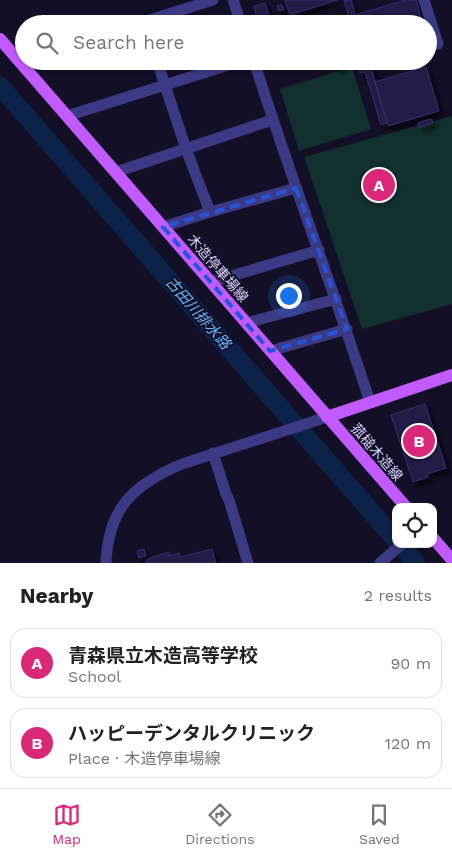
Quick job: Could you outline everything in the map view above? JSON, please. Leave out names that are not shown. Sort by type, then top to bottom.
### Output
[{"type":"main road","name":"木造停車場線","points":[[0,39],[15,53]]},
{"type":"main road","name":"木造停車場線","points":[[30,70],[67,116],[326,416]]},
{"type":"main road","points":[[326,416],[452,375]]},
{"type":"main road","name":"菰槌木造線","points":[[326,416],[402,503]]},
{"type":"main road","points":[[437,543],[452,560]]},
{"type":"street","points":[[166,15],[213,0]]},
{"type":"street","points":[[233,0],[238,15]]},
{"type":"street","points":[[424,0],[429,15]]},
{"type":"street","points":[[160,70],[186,149],[210,212]]},
{"type":"street","points":[[67,116],[212,70]]},
{"type":"street","points":[[257,70],[272,120],[347,329],[370,402]]},
{"type":"street","points":[[116,172],[272,120]]},
{"type":"street","points":[[163,227],[296,188]]},
{"type":"street","points":[[211,282],[319,250]]},
{"type":"street","points":[[246,323],[336,299]]},
{"type":"street","points":[[270,351],[347,329]]},
{"type":"street","points":[[106,563],[111,529],[121,508],[138,488],[150,479],[165,471],[213,453],[326,416]]},
{"type":"street","points":[[213,453],[248,563]]},
{"type":"street","points":[[380,563],[396,553]]},
{"type":"highlighted area","points":[[296,188],[347,329],[270,351],[163,227]]},
{"type":"green space","points":[[342,70],[353,70],[371,129],[299,151],[280,89]]},
{"type":"green space","points":[[452,116],[452,304],[362,329],[304,157]]},
{"type":"building","points":[[285,0],[337,0],[290,15]]},
{"type":"building","points":[[344,0],[351,0],[355,15],[348,15]]},
{"type":"building","points":[[406,0],[416,0],[420,15],[355,15]]},
{"type":"building","points":[[265,3],[269,15],[256,15],[254,6]]},
{"type":"building","points":[[282,5],[284,10],[279,11],[277,6]]},
{"type":"building","points":[[359,70],[372,70],[387,123],[381,125],[365,72],[360,73]]},
{"type":"building","points":[[416,70],[427,70],[439,111],[388,126],[375,82]]},
{"type":"building","points":[[431,119],[433,123],[419,127],[418,123]]},
{"type":"building","points":[[425,404],[446,468],[427,474],[428,477],[413,482],[391,415]]},
{"type":"building","points":[[144,549],[146,556],[139,558],[137,551]]},
{"type":"building","points":[[212,549],[216,563],[145,563],[147,562],[146,560],[152,557],[169,552],[170,556],[179,553],[181,557]]},
{"type":"waterway","name":"古田川排水路","points":[[0,86],[392,535]]},
{"type":"waterway","name":"古田川排水路","points":[[403,548],[416,563]]},
{"type":"place","name":"青森県立木造高等学校","points":[[379,185]]},
{"type":"place","name":"ハッピーデンタルクリニック","points":[[419,441]]}]
